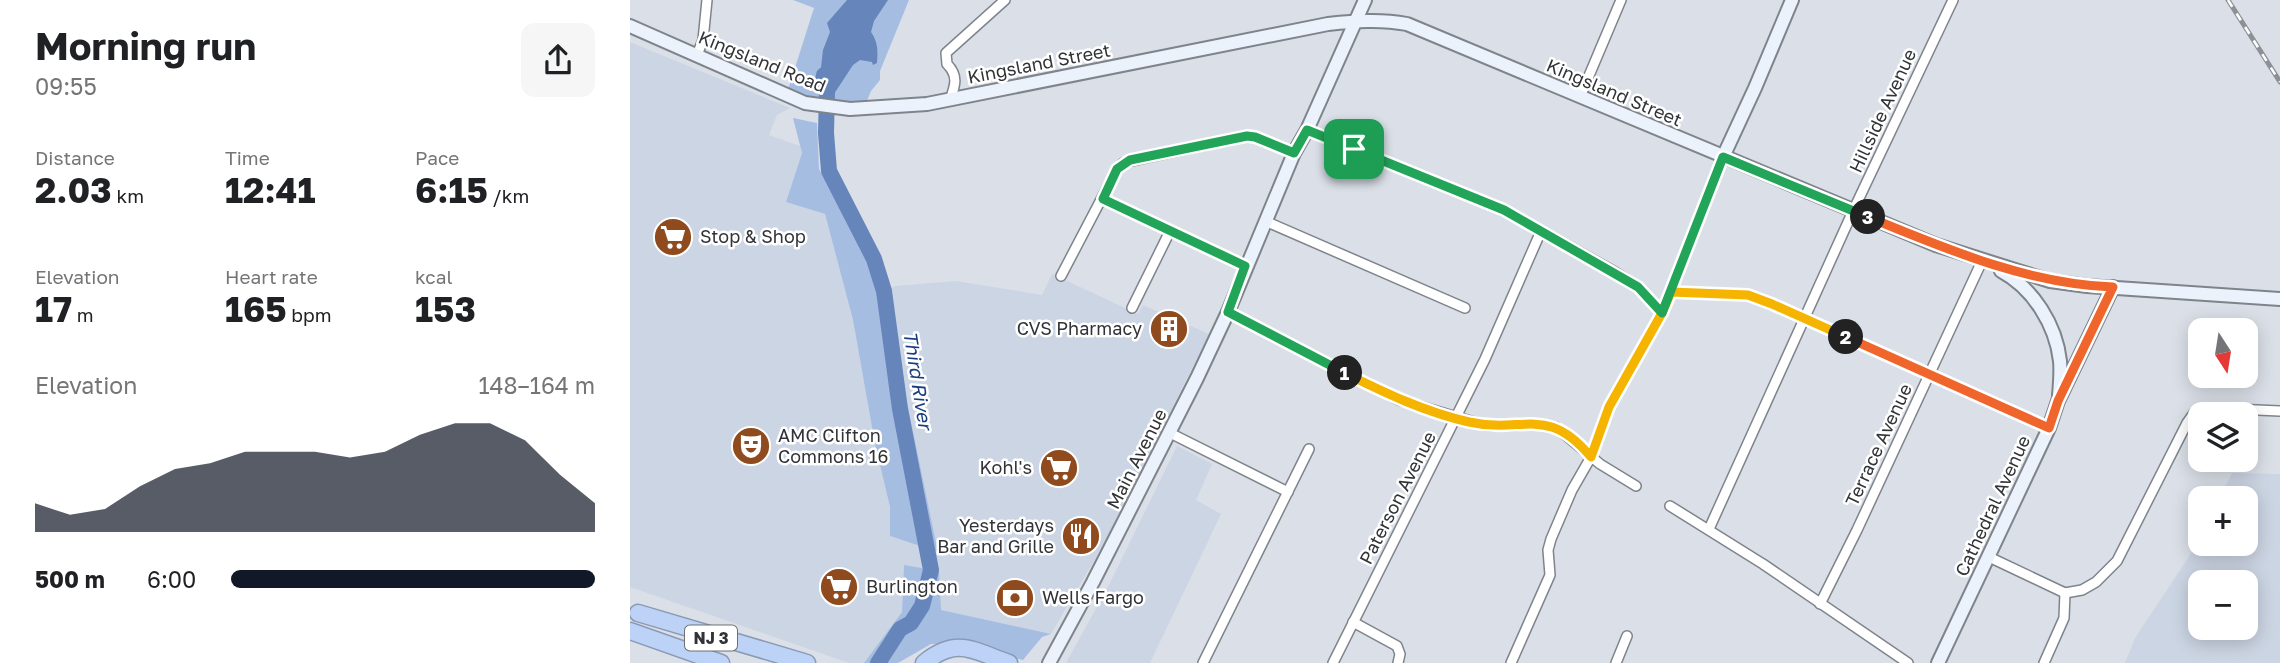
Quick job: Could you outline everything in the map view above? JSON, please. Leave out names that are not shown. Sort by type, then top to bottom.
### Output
[{"type":"highway","name":"NJ 3","points":[[634,612],[785,663]]},
{"type":"highway","points":[[634,612],[807,663]]},
{"type":"highway","name":"NJ 3","points":[[630,631],[721,663]]},
{"type":"highway","points":[[935,663],[944,652],[953,647]]},
{"type":"highway","points":[[924,663],[940,651],[953,647],[964,647],[1009,663]]},
{"type":"main road","name":"Main Avenue","points":[[1049,663],[1170,433],[1228,312],[1294,153],[1307,130],[1365,0]]},
{"type":"main road","points":[[1723,157],[1792,0]]},
{"type":"main road","name":"Kingsland Street","points":[[927,104],[1328,24],[1371,20],[1407,24],[1853,211],[1982,261],[2050,281],[2087,286],[2280,299]]},
{"type":"main road","name":"Kingsland Road","points":[[630,26],[795,99],[826,107],[904,107],[927,104]]},
{"type":"main road","points":[[1982,261],[2011,276],[2044,312],[2055,339],[2060,362],[2058,401]]},
{"type":"main road","name":"Cathedral Avenue","points":[[1938,663],[2113,287]]},
{"type":"street","points":[[697,55],[703,36],[707,0]]},
{"type":"street","points":[[950,100],[956,79],[953,69],[947,64],[946,53],[1006,0]]},
{"type":"street","points":[[1580,97],[1621,0]]},
{"type":"street","name":"Hillside Avenue","points":[[1709,529],[1853,211],[1953,0]]},
{"type":"street","points":[[1307,130],[1504,210],[1638,287],[1662,313]]},
{"type":"street","points":[[1061,276],[1117,169],[1130,160],[1247,136],[1294,153]]},
{"type":"street","points":[[1511,663],[1550,575],[1548,550],[1551,539],[1572,489],[1591,457],[1609,407],[1662,313],[1723,157]]},
{"type":"street","points":[[1103,199],[1245,266]]},
{"type":"street","points":[[1265,221],[1465,307]]},
{"type":"street","points":[[1132,308],[1170,231]]},
{"type":"street","name":"Paterson Avenue","points":[[1334,663],[1457,418],[1541,231]]},
{"type":"street","name":"Terrace Avenue","points":[[1820,604],[1982,261]]},
{"type":"street","points":[[1671,292],[1748,295],[2049,428]]},
{"type":"street","points":[[1228,312],[1399,400],[1484,425],[1542,424],[1556,427],[1591,457],[1636,486]]},
{"type":"street","points":[[1989,557],[2065,593],[2082,590],[2096,582],[2117,561],[2194,413],[2211,408],[2280,411]]},
{"type":"street","points":[[1170,433],[1288,492]]},
{"type":"street","points":[[1203,663],[1309,449]]},
{"type":"street","points":[[1670,506],[1709,529],[1908,663]]},
{"type":"street","points":[[2044,663],[2064,618],[2065,593]]},
{"type":"street","points":[[1353,622],[1397,646],[1400,654],[1398,663]]},
{"type":"street","points":[[1616,663],[1627,636]]},
{"type":"shaded area","points":[[793,0],[909,0],[880,71],[880,80],[871,91],[864,108],[832,108],[833,99],[821,98],[819,106],[786,96],[814,8]]},
{"type":"shaded area","points":[[847,0],[888,0],[874,21],[871,32],[877,47],[877,63],[873,65],[872,62],[860,60],[853,65],[832,97],[823,96],[820,76],[823,50],[830,32],[827,23]]},
{"type":"shaded area","points":[[630,42],[790,108],[777,115],[769,135],[800,146],[801,149],[786,202],[825,214],[853,320],[875,444],[890,507],[890,536],[938,552],[884,291],[895,286],[956,281],[1042,295],[1052,274],[1138,314],[1143,305],[1209,334],[1112,530],[1051,634],[940,610],[904,565],[902,612],[864,663],[849,663],[630,587]]},
{"type":"shaded area","points":[[793,118],[817,123],[819,169],[884,291],[938,552],[890,536],[890,507],[875,444],[853,320],[825,214],[786,202],[802,153]]},
{"type":"shaded area","points":[[1177,446],[1212,464],[1196,500],[1221,514],[1150,663],[1066,663],[1109,585]]},
{"type":"shaded area","points":[[2232,473],[2280,474],[2280,663],[2125,663],[2135,638],[2189,556],[2258,556],[2258,486],[2226,486]]},
{"type":"shaded area","points":[[904,565],[939,571],[941,610],[1051,634],[1042,637],[1023,660],[962,644],[931,644],[898,663],[864,663],[902,612]]},
{"type":"waterway","name":"Third River","points":[[824,75],[827,92],[829,171],[874,259],[884,291],[900,409],[931,570],[922,606],[911,623],[900,629],[878,663]]},
{"type":"railway","points":[[2228,0],[2280,82]]},
{"type":"place","name":"Stop & Shop","points":[[673,237]]},
{"type":"place","name":"CVS Pharmacy","points":[[1169,329]]},
{"type":"place","name":"AMC Clifton Commons 16","points":[[751,446]]},
{"type":"place","name":"Kohl's","points":[[1059,468]]},
{"type":"place","name":"Yesterdays Bar and Grille","points":[[1081,536]]},
{"type":"place","name":"Burlington","points":[[839,587]]},
{"type":"place","name":"Wells Fargo","points":[[1015,598]]},
{"type":"route","points":[[1354,149],[1307,130],[1294,153],[1247,136],[1123,163],[1117,169],[1103,199],[1245,266],[1228,312],[1307,354],[1399,400],[1467,421],[1484,425],[1542,424],[1556,427],[1591,457],[1609,407],[1662,313],[1671,292],[1748,295],[2049,428],[2058,401],[2113,287],[2050,281],[1982,261],[1936,245],[1723,157],[1662,313],[1638,287],[1615,272],[1504,210],[1354,149]]}]
